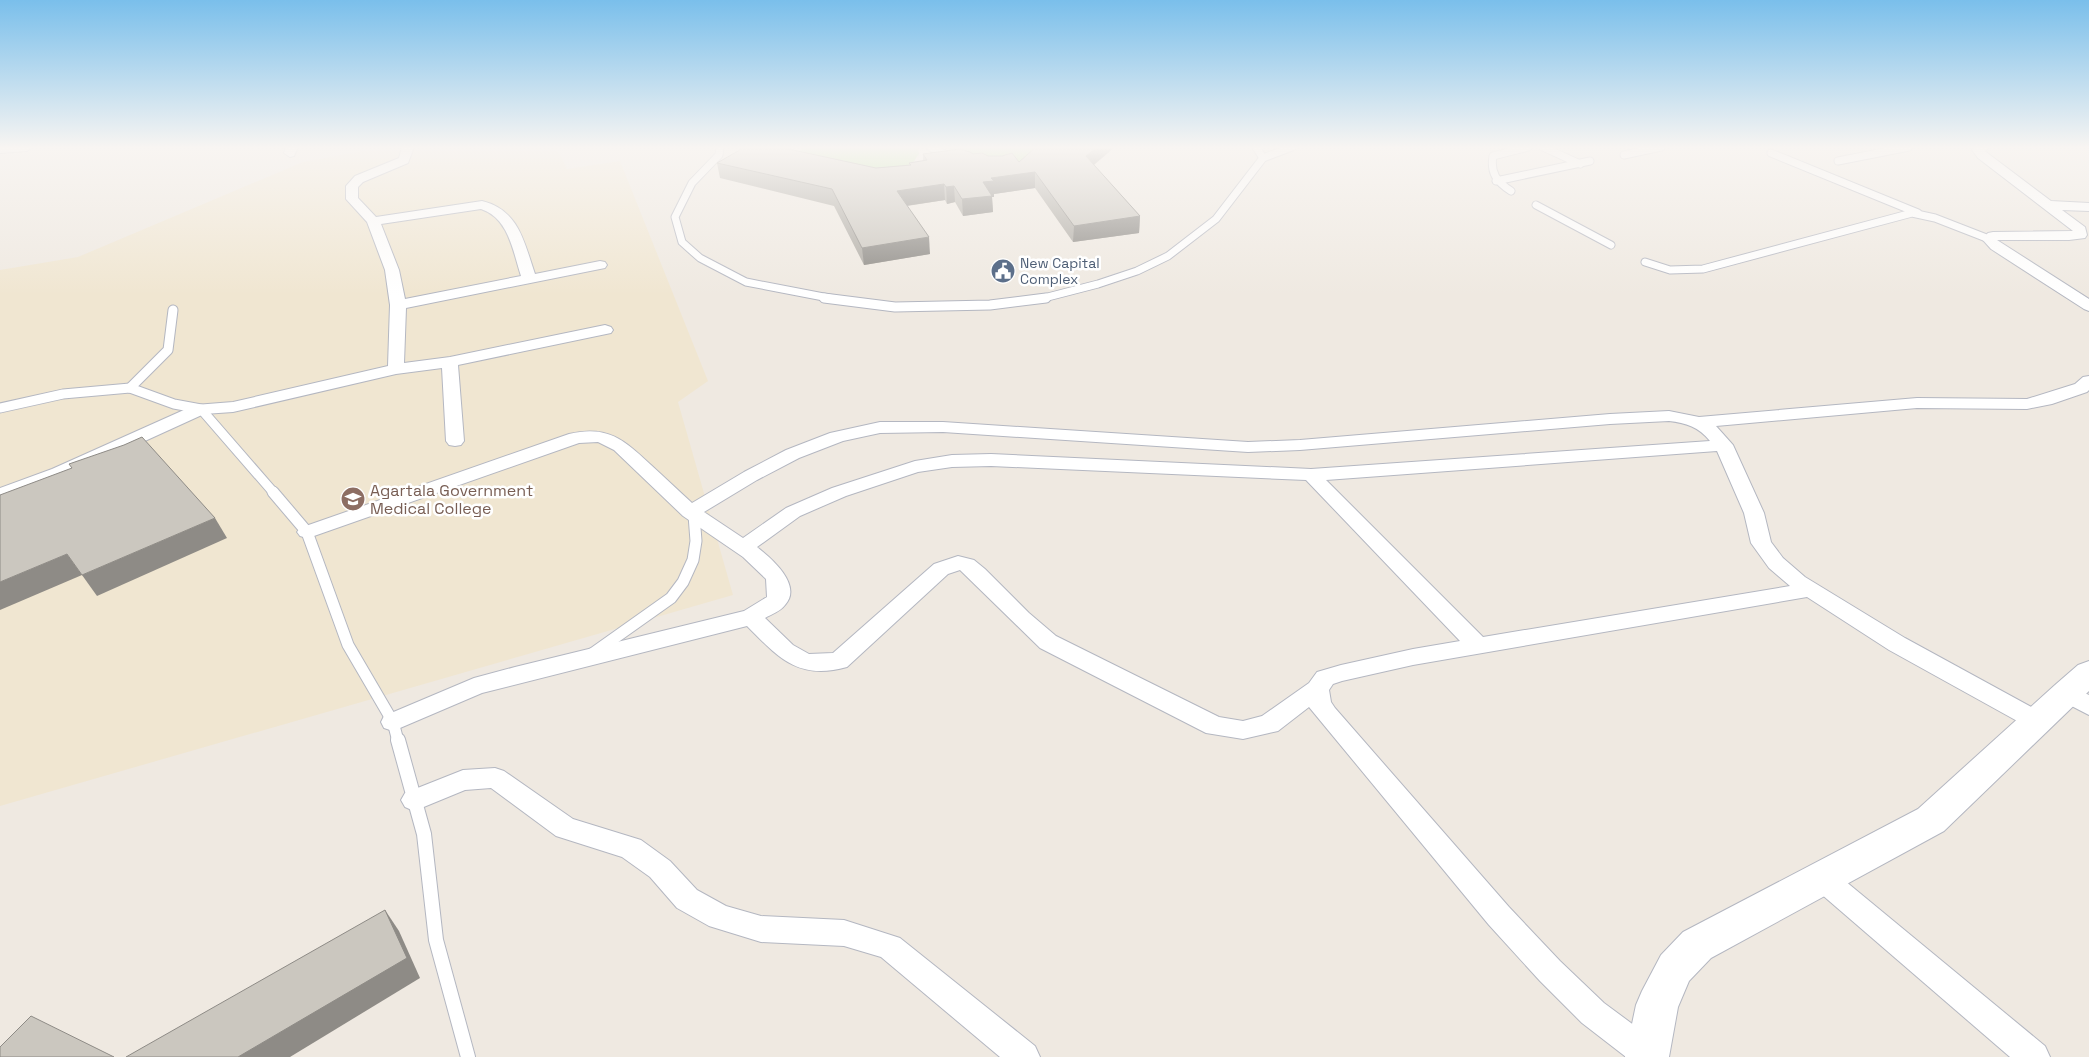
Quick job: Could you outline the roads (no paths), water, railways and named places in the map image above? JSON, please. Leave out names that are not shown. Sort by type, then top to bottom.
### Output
[{"type":"street","points":[[352,196],[352,199],[373,221],[392,270],[398,305],[396,369]]},
{"type":"street","points":[[2035,196],[2080,230],[2084,236]]},
{"type":"street","points":[[373,221],[482,205],[490,206],[500,212],[510,225],[529,279]]},
{"type":"street","points":[[2048,206],[2089,207]]},
{"type":"street","points":[[2084,236],[2002,235],[1993,236],[1989,239],[1996,246],[2089,306]]},
{"type":"street","points":[[398,305],[600,265]]},
{"type":"street","points":[[0,495],[59,473],[201,409],[242,405],[396,369],[450,362],[605,330]]},
{"type":"street","points":[[450,362],[455,441]]},
{"type":"street","points":[[692,513],[757,472],[829,438],[860,430],[896,427],[943,427],[1248,447],[1300,445],[1640,417],[1669,416],[1698,422],[1918,403],[2027,404],[2046,400],[2080,388],[2089,381]]},
{"type":"street","points":[[0,508],[128,459],[191,426],[201,409]]},
{"type":"street","points":[[1698,422],[1711,430],[1724,445],[1754,513],[1761,543],[1776,563],[1809,590],[1897,644],[2037,721]]},
{"type":"street","points":[[307,532],[575,438],[592,435],[608,439],[620,446],[692,513],[763,563],[776,577],[779,592],[777,600],[751,617],[515,674],[474,687],[393,722]]},
{"type":"street","points":[[742,548],[793,512],[839,492],[915,467],[952,461],[991,460],[1311,474],[1724,445]]},
{"type":"street","points":[[1311,474],[1478,646]]},
{"type":"street","points":[[751,617],[785,651],[806,662],[839,661],[941,569],[958,563],[966,565],[978,574],[1021,618],[1048,642],[1215,726],[1243,730],[1269,724],[1317,689],[1324,678],[1341,673],[1478,646],[1809,590]]},
{"type":"street","points":[[1317,689],[1318,704],[1506,923],[1550,971],[1593,1013],[1647,1055],[1657,1005],[1675,968],[1697,945],[1931,820],[2037,721],[2081,691]]},
{"type":"street","points":[[414,800],[463,780],[495,778],[565,828],[631,848],[660,869],[687,899],[719,917],[761,929],[844,933],[890,947],[1024,1057]]},
{"type":"street","points":[[1823,878],[2034,1057]]},
{"type":"lane","points":[[686,196],[675,217],[682,242],[700,258],[746,282],[823,298],[895,307],[990,305],[1043,299],[1098,284],[1137,271],[1168,256],[1216,219],[1233,196]]},
{"type":"lane","points":[[1880,196],[1919,214]]},
{"type":"lane","points":[[1536,205],[1611,245]]},
{"type":"lane","points":[[1645,262],[1670,270],[1703,269],[1912,213],[1935,218],[1989,239]]},
{"type":"lane","points":[[130,388],[168,350],[173,310]]},
{"type":"lane","points":[[0,408],[62,394],[130,388],[174,404],[201,409],[307,532],[348,645],[393,722],[424,834],[436,940],[468,1057]]},
{"type":"lane","points":[[589,656],[671,598],[683,582],[692,560],[696,541],[692,513]]},
{"type":"place","name":"New Capital Complex","points":[[1003,271]]},
{"type":"place","name":"Agartala Government Medical College","points":[[353,499]]}]
